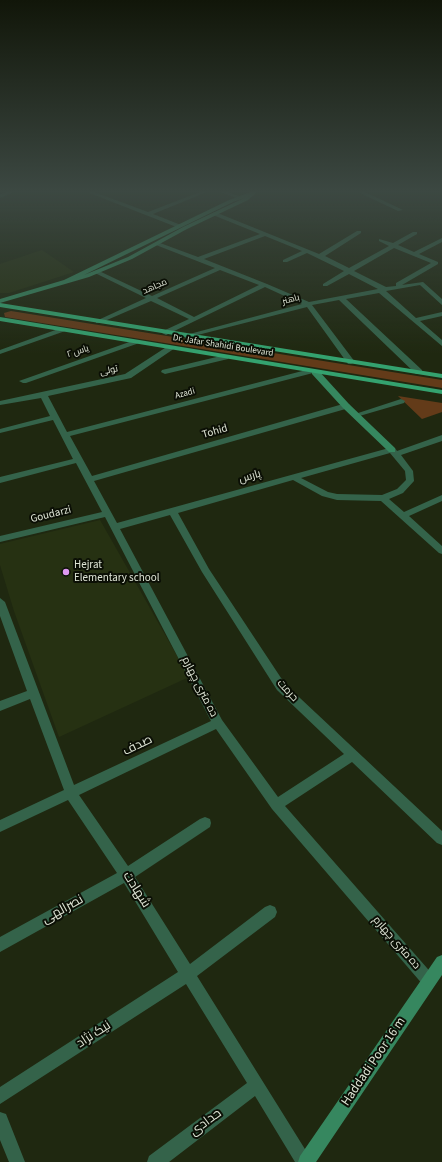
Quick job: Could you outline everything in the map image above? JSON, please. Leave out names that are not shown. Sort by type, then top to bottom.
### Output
[{"type":"main road","name":"Dr. Jafar Shahidi Boulevard","points":[[0,305],[98,322],[442,376]]},
{"type":"main road","name":"Dr. Jafar Shahidi Boulevard","points":[[0,319],[442,392]]},
{"type":"street","points":[[66,281],[141,246]]},
{"type":"street","points":[[0,301],[98,272],[153,246]]},
{"type":"street","points":[[163,246],[265,285],[308,304],[351,362]]},
{"type":"street","points":[[197,260],[233,246]]},
{"type":"street","points":[[295,246],[320,256],[385,289],[414,320],[442,344]]},
{"type":"street","points":[[320,256],[336,246]]},
{"type":"street","points":[[325,284],[392,246]]},
{"type":"street","points":[[397,246],[439,263]]},
{"type":"street","points":[[414,254],[430,246]]},
{"type":"street","points":[[285,261],[307,251]]},
{"type":"street","points":[[385,289],[439,263]]},
{"type":"street","name":"مجاهد","points":[[98,322],[220,268]]},
{"type":"street","points":[[98,272],[194,319]]},
{"type":"street","name":"باهنر","points":[[186,336],[308,304],[421,283],[442,303]]},
{"type":"street","points":[[166,332],[265,285]]},
{"type":"street","points":[[340,297],[419,372]]},
{"type":"street","points":[[414,320],[442,314]]},
{"type":"street","points":[[0,352],[64,330]]},
{"type":"street","name":"یاس ۲","points":[[23,380],[138,342]]},
{"type":"street","name":"تولی","points":[[43,395],[128,376],[171,348]]},
{"type":"street","points":[[165,372],[225,357]]},
{"type":"street","points":[[293,477],[325,494],[338,497],[383,498],[400,491],[410,481],[409,471],[394,452],[312,371]]},
{"type":"street","name":"Azadi","points":[[65,435],[312,371]]},
{"type":"street","points":[[0,403],[43,395]]},
{"type":"street","name":"ده متری چهارم","points":[[43,395],[167,624],[218,723],[276,805],[429,982]]},
{"type":"street","points":[[356,416],[401,401]]},
{"type":"street","name":"Tohid","points":[[89,480],[346,406]]},
{"type":"street","points":[[0,430],[55,417]]},
{"type":"street","name":"پارس","points":[[115,527],[293,477],[394,452],[442,438]]},
{"type":"street","points":[[0,480],[79,460]]},
{"type":"street","points":[[383,498],[442,551]]},
{"type":"street","points":[[402,516],[442,498]]},
{"type":"street","name":"حرمت","points":[[172,511],[205,570],[281,687],[442,840]]},
{"type":"street","name":"Goudarzi","points":[[0,539],[107,514]]},
{"type":"street","name":"شهادت","points":[[1,608],[71,793],[126,875],[305,1162]]},
{"type":"street","points":[[0,706],[34,693]]},
{"type":"street","name":"صدف","points":[[0,826],[218,723]]},
{"type":"street","points":[[276,805],[353,755]]},
{"type":"street","name":"نصرالهی","points":[[0,945],[126,875],[205,823]]},
{"type":"street","name":"نیک نژاد","points":[[0,1096],[188,974],[270,912]]},
{"type":"street","name":"Haddadi Poor 16 m","points":[[305,1162],[442,962]]},
{"type":"street","name":"حدادی","points":[[155,1162],[257,1085]]},
{"type":"street","points":[[0,1120],[17,1162]]},
{"type":"shaded area","points":[[42,250],[74,272],[9,293],[0,293],[0,264]]},
{"type":"shaded area","points":[[11,311],[442,380],[442,388],[5,317],[4,313]]},
{"type":"shaded area","points":[[398,396],[442,403],[442,412],[422,419]]},
{"type":"shaded area","points":[[100,520],[189,677],[59,737],[14,611],[0,565],[0,544]]},
{"type":"place","name":"Hejrat Elementary school","points":[[66,572]]}]
